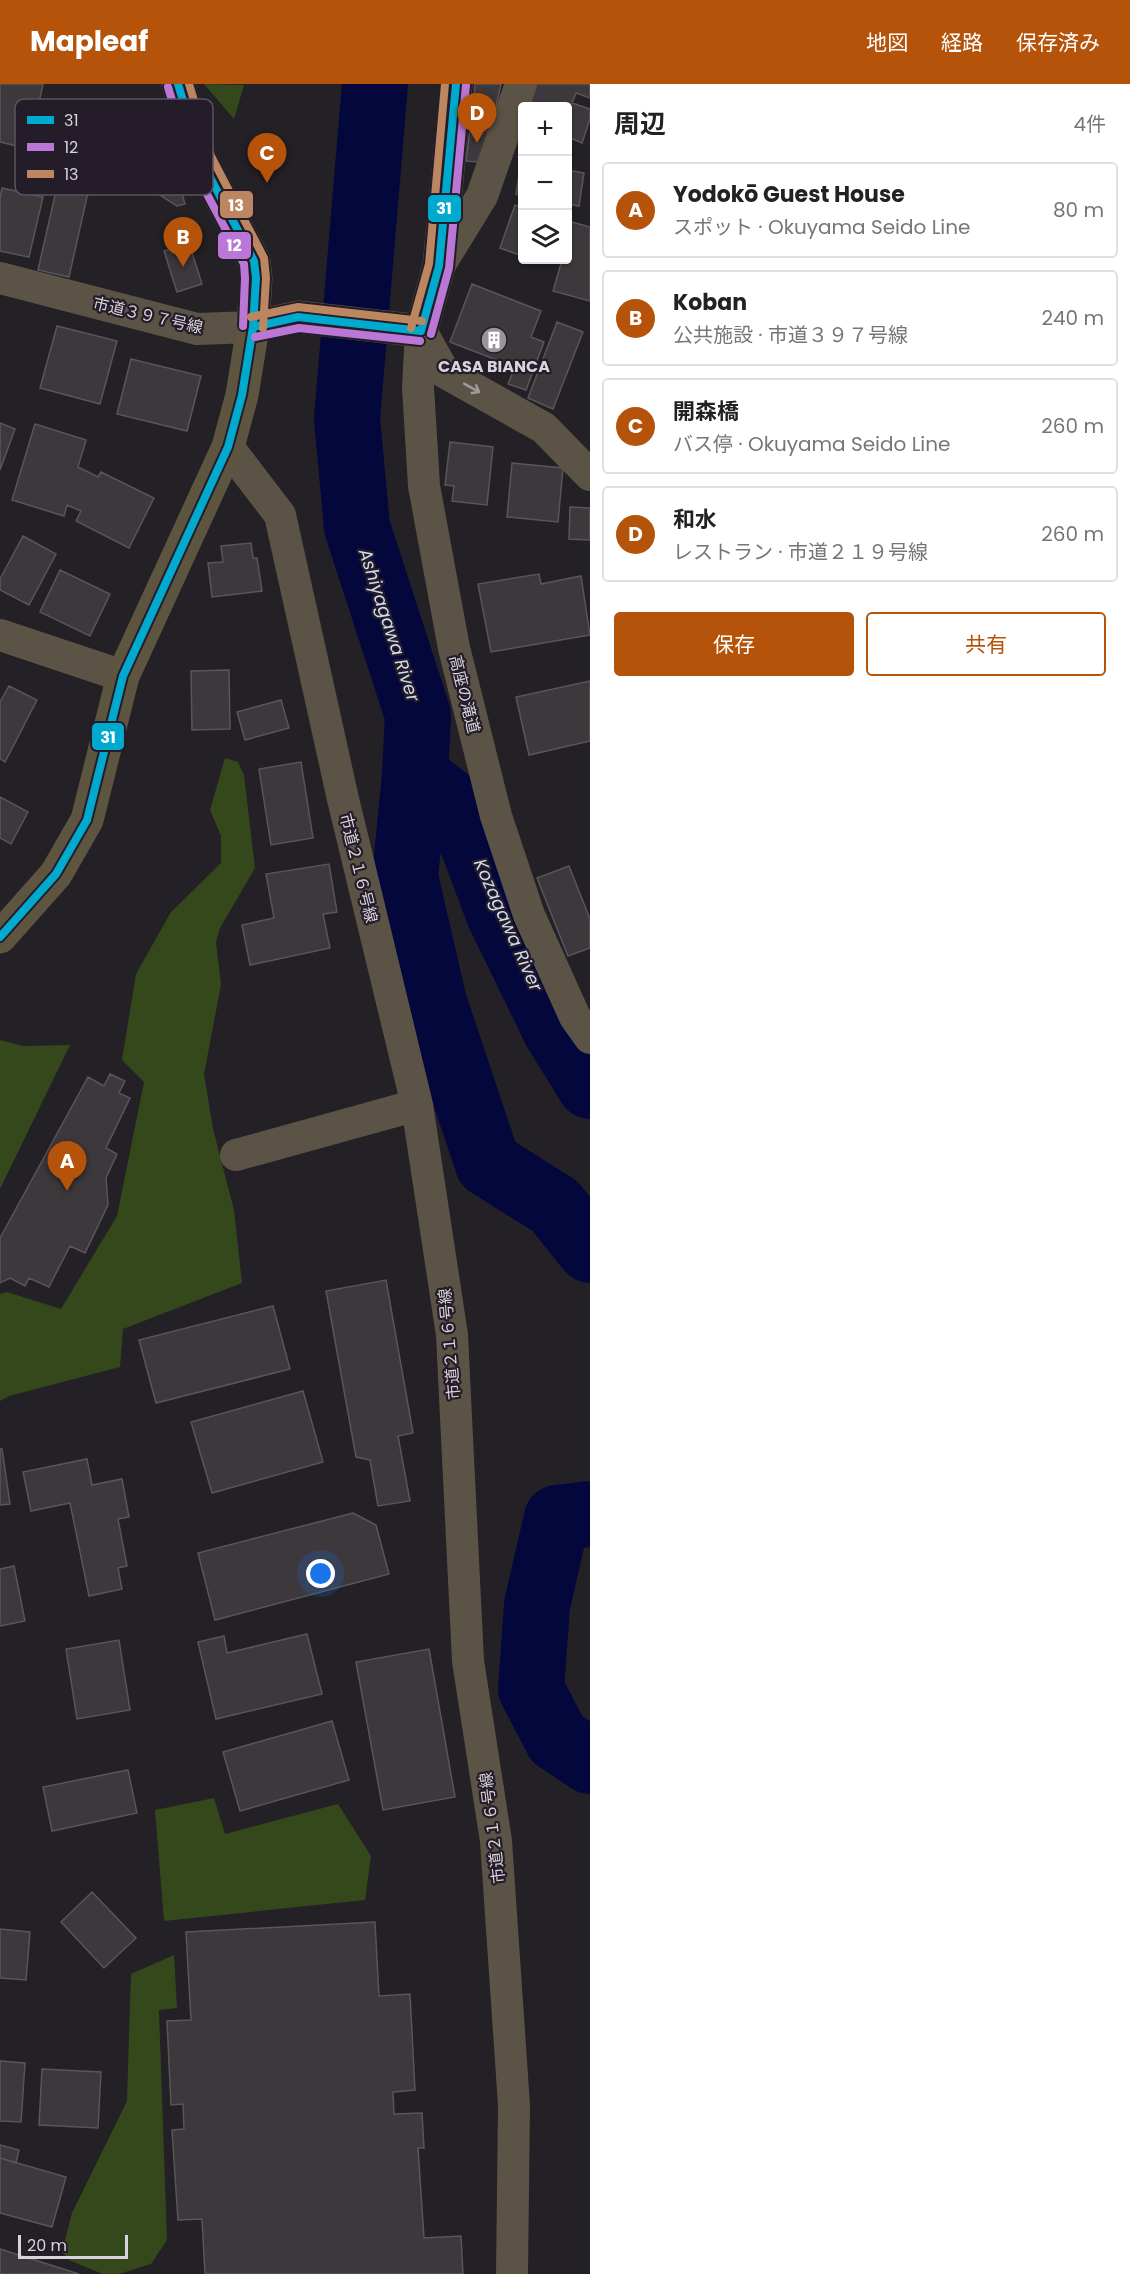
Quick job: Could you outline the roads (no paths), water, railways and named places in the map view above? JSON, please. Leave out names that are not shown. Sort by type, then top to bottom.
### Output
[{"type":"main road","points":[[178,84],[183,99]]},
{"type":"main road","points":[[414,330],[439,266],[456,84]]},
{"type":"main road","points":[[0,937],[56,874],[87,820],[123,676],[228,447],[242,395],[253,327],[256,278],[254,261],[213,183]]},
{"type":"main road","name":"市道３９７号線","points":[[253,327],[298,317],[414,330]]},
{"type":"street","points":[[439,266],[482,196],[521,84]]},
{"type":"street","name":"市道３９７号線","points":[[0,278],[197,329],[253,327]]},
{"type":"street","points":[[414,330],[444,372],[543,428],[590,476]]},
{"type":"street","name":"高座の滝道","points":[[414,330],[424,486],[454,648],[496,816],[530,915],[575,1017],[590,1038]]},
{"type":"street","name":"市道２１６号線","points":[[228,447],[280,515],[343,799],[417,1105],[452,1335],[468,1661],[496,1841],[514,2105],[512,2274]]},
{"type":"street","points":[[0,635],[123,676]]},
{"type":"street","points":[[236,1155],[417,1105]]},
{"type":"waterway","name":"Ashiyagawa River","points":[[375,84],[347,419],[357,527],[418,715],[415,775],[405,877],[434,1003],[488,1164],[555,1206],[590,1250]]},
{"type":"waterway","name":"Kozagawa River","points":[[415,775],[460,810],[499,914],[556,1031],[590,1086]]},
{"type":"waterway","name":"Ashiyagawa River","points":[[590,1514],[557,1518],[537,1605],[531,1689],[557,1739],[590,1761]]},
{"type":"place","name":"和水","points":[[477,143]]},
{"type":"place","name":"開森橋","points":[[267,183]]},
{"type":"place","name":"Koban","points":[[183,267]]},
{"type":"place","name":"CASA BIANCA","points":[[494,340]]},
{"type":"place","name":"Yodokō Guest House","points":[[67,1191]]}]
